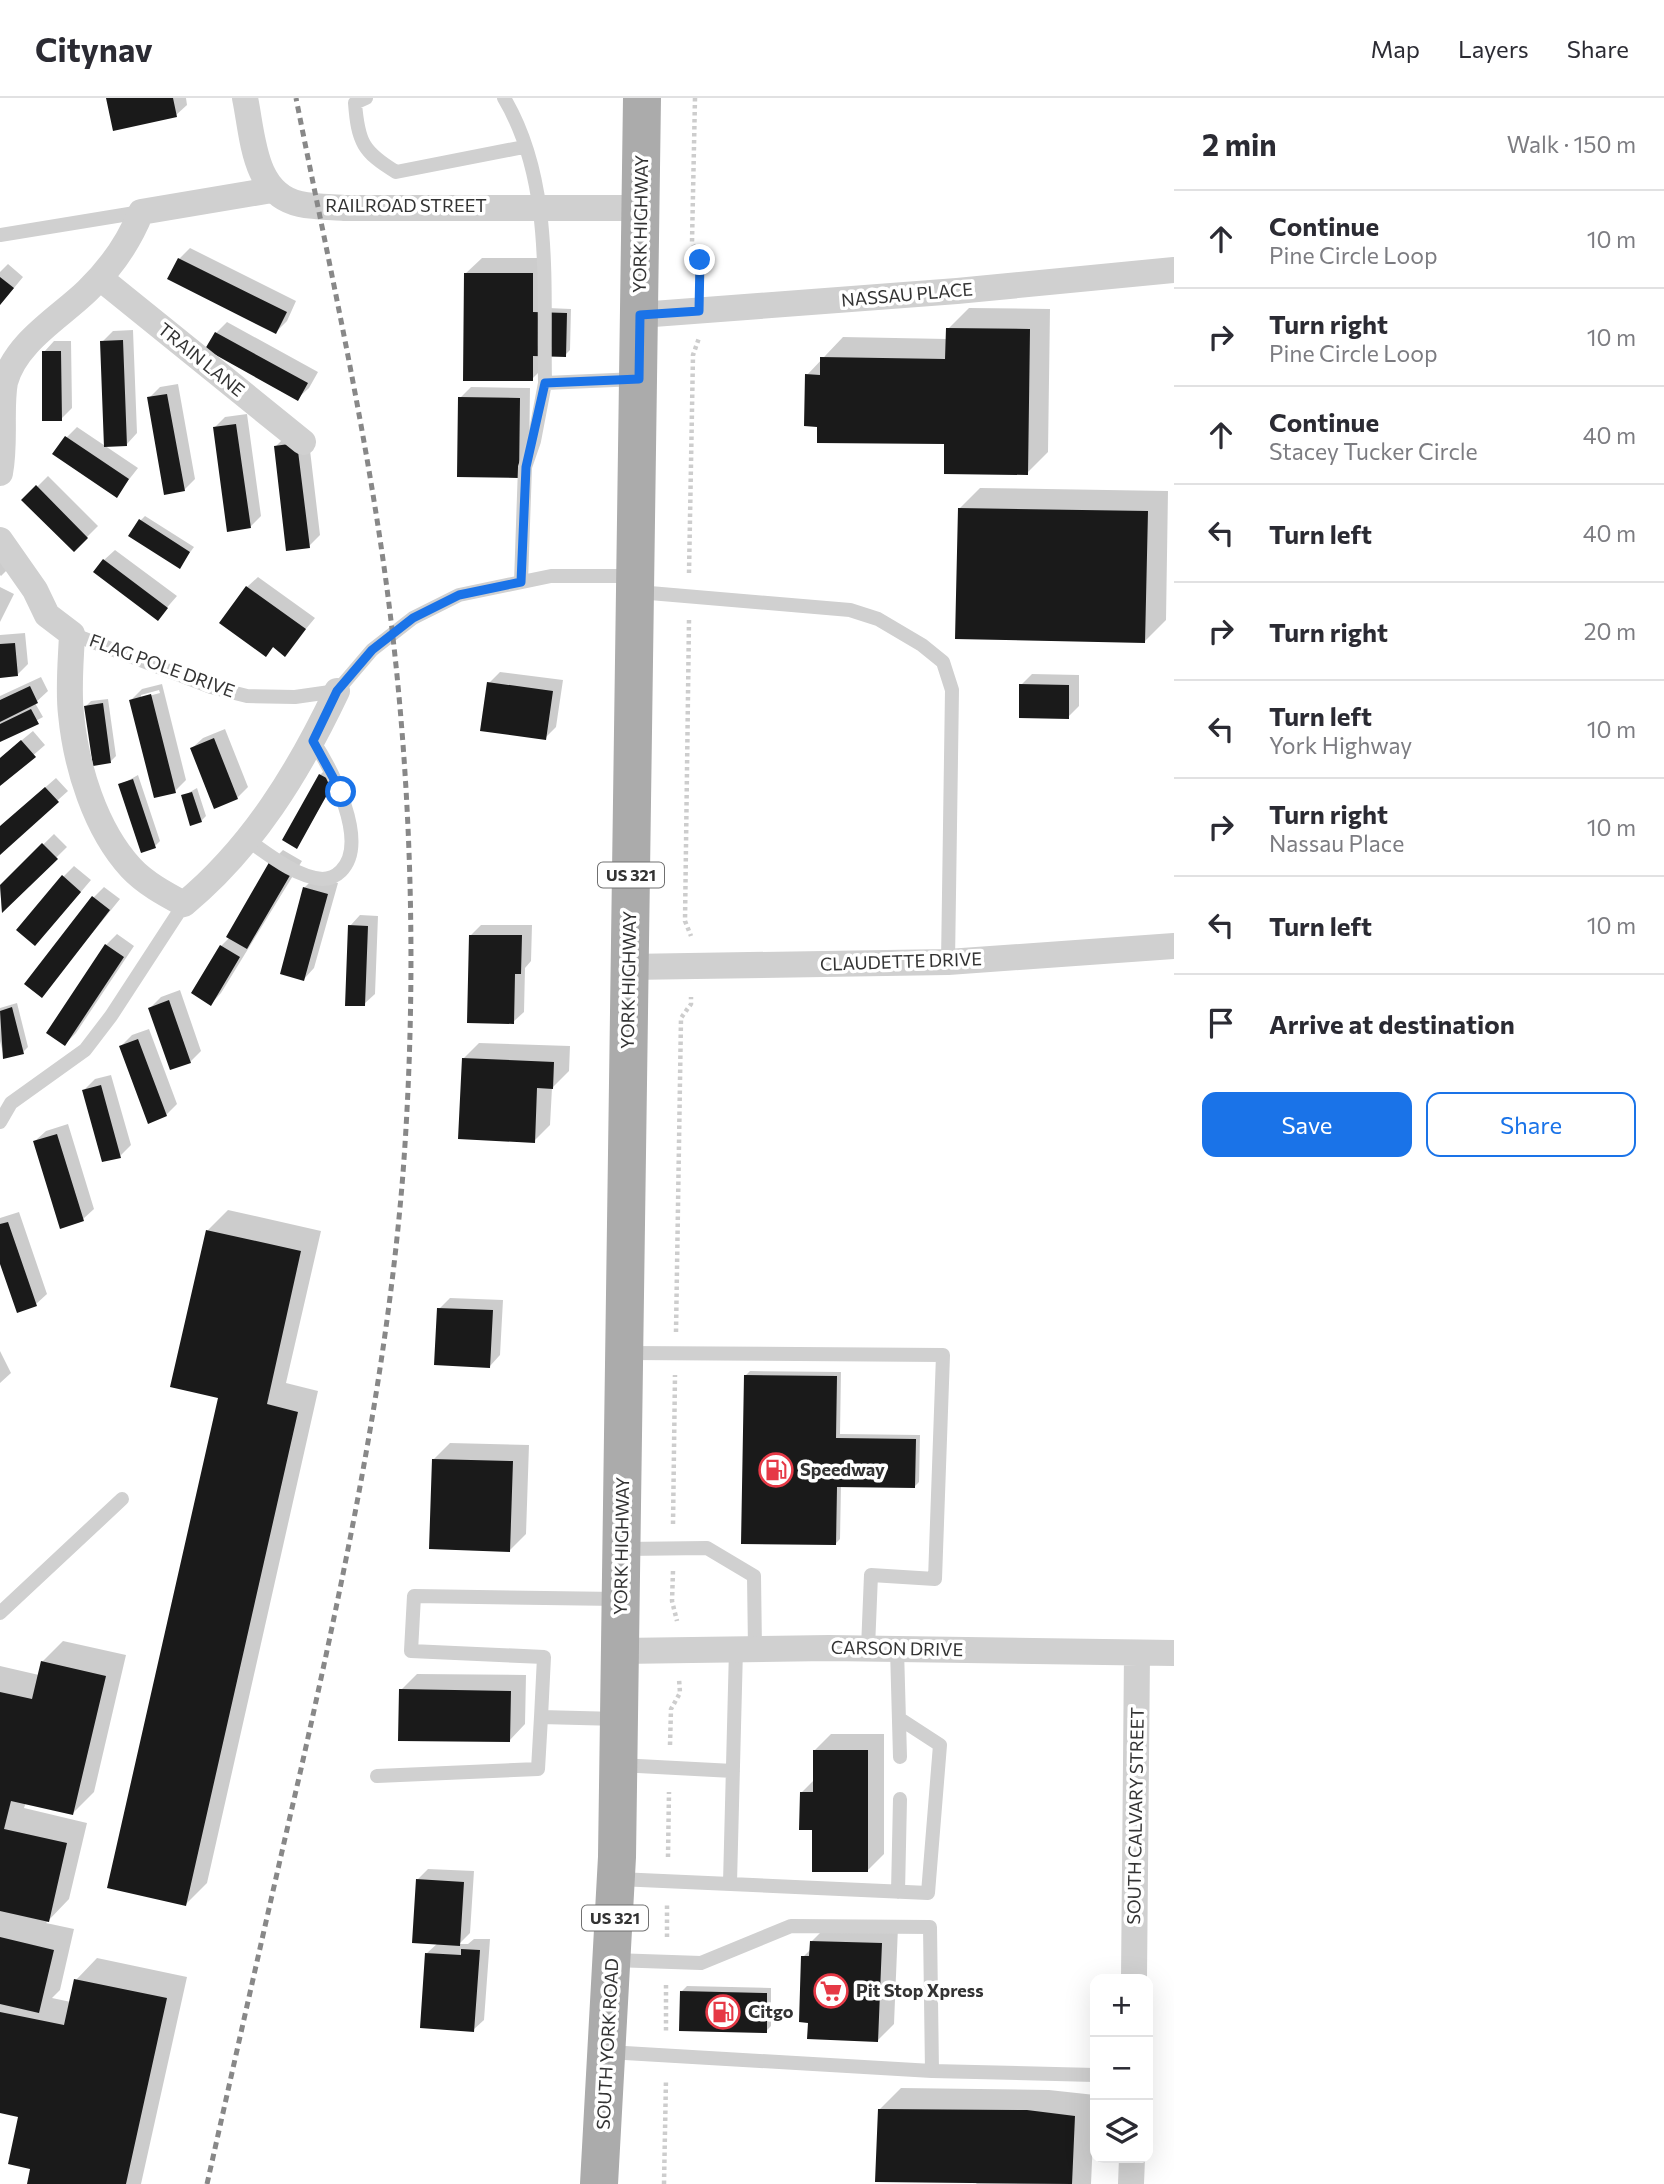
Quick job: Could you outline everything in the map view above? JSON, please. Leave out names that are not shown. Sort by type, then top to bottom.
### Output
[{"type":"main road","name":"YORK HIGHWAY","points":[[620,1651],[642,98]]},
{"type":"main road","name":"SOUTH YORK ROAD","points":[[599,2184],[617,1879],[620,1651]]},
{"type":"street","points":[[0,473],[5,437],[1,405],[5,382],[15,361],[100,278],[129,242],[141,212],[272,190],[259,170],[245,98]]},
{"type":"street","name":"RAILROAD STREET","points":[[272,190],[299,204],[344,208],[641,208]]},
{"type":"street","name":"NASSAU PLACE","points":[[640,315],[957,291],[1174,270]]},
{"type":"street","name":"TRAIN LANE","points":[[100,278],[303,442]]},
{"type":"street","points":[[0,540],[35,590],[47,615],[72,634],[71,713],[81,773],[108,836],[131,868],[159,890],[184,904],[207,885],[292,780],[337,691]]},
{"type":"street","name":"CLAUDETTE DRIVE","points":[[628,967],[948,962],[1174,946]]},
{"type":"street","name":"CARSON DRIVE","points":[[620,1651],[868,1648],[1174,1653]]},
{"type":"street","name":"SOUTH CALVARY STREET","points":[[1134,1974],[1138,1653]]},
{"type":"street","points":[[1131,2184],[1132,2163]]},
{"type":"lane","points":[[366,98],[355,103],[357,122],[369,155],[396,172],[524,147]]},
{"type":"lane","points":[[503,98],[524,147],[541,206],[545,383],[526,467],[521,582]]},
{"type":"lane","points":[[0,235],[141,212]]},
{"type":"lane","points":[[545,383],[639,379]]},
{"type":"lane","points":[[337,691],[372,650],[413,618],[459,595],[521,582],[581,574],[689,596],[850,610],[898,630],[943,662],[952,690],[948,962]]},
{"type":"lane","name":"FLAG POLE DRIVE","points":[[72,634],[211,687],[247,696],[295,697],[337,691]]},
{"type":"lane","points":[[246,839],[275,860],[323,879],[336,876],[345,867],[351,825],[341,792],[313,741]]},
{"type":"lane","points":[[0,1122],[11,1103],[85,1050],[111,1016],[184,904]]},
{"type":"lane","points":[[626,1353],[943,1355],[934,1579],[871,1576],[868,1648]]},
{"type":"lane","points":[[0,1613],[122,1499]]},
{"type":"lane","points":[[622,1549],[707,1548],[754,1576],[733,1771],[730,1883]]},
{"type":"lane","points":[[377,1776],[538,1769],[544,1657],[411,1651],[414,1596],[621,1599]]},
{"type":"lane","points":[[897,1649],[900,1757]]},
{"type":"lane","points":[[541,1717],[619,1719]]},
{"type":"lane","points":[[617,1879],[928,1893],[940,1745],[900,1720]]},
{"type":"lane","points":[[619,1765],[733,1771]]},
{"type":"lane","points":[[898,1892],[900,1799]]},
{"type":"lane","points":[[612,1960],[701,1962],[791,1926],[930,1927],[932,2071]]},
{"type":"lane","points":[[608,2052],[932,2071],[1090,2075]]},
{"type":"path","points":[[664,2184],[671,1709],[680,1693],[677,1613],[672,1601],[681,1018],[691,1004],[691,936],[685,920],[693,355],[699,345],[700,260],[692,242],[695,98]]},
{"type":"building","points":[[106,98],[173,98],[177,117],[113,131]]},
{"type":"building","points":[[178,258],[287,312],[276,334],[167,279]]},
{"type":"building","points":[[464,273],[533,273],[533,312],[567,313],[566,357],[533,356],[533,381],[463,381]]},
{"type":"building","points":[[0,277],[14,288],[0,305]]},
{"type":"building","points":[[946,328],[1030,329],[1028,475],[944,474],[944,444],[817,443],[817,427],[804,426],[805,374],[820,375],[820,357],[945,359]]},
{"type":"building","points":[[215,332],[308,383],[298,401],[205,349]]},
{"type":"building","points":[[123,340],[127,446],[104,447],[100,341]]},
{"type":"building","points":[[42,351],[61,351],[62,421],[42,421]]},
{"type":"building","points":[[167,394],[185,491],[164,495],[147,397]]},
{"type":"building","points":[[458,397],[520,398],[519,478],[457,477]]},
{"type":"building","points":[[236,424],[251,528],[227,532],[213,427]]},
{"type":"building","points":[[65,436],[129,479],[117,498],[52,454]]},
{"type":"building","points":[[297,443],[310,548],[286,551],[274,446]]},
{"type":"building","points":[[36,485],[88,538],[74,552],[21,500]]},
{"type":"building","points":[[958,508],[1148,511],[1145,643],[955,639]]},
{"type":"building","points":[[139,519],[190,552],[180,569],[128,536]]},
{"type":"building","points":[[103,559],[168,608],[158,621],[93,572]]},
{"type":"building","points":[[246,586],[306,629],[285,657],[273,647],[266,657],[219,623]]},
{"type":"building","points":[[15,643],[18,676],[0,678],[0,644]]},
{"type":"building","points":[[487,682],[553,691],[546,740],[480,731]]},
{"type":"building","points":[[1019,684],[1069,685],[1069,719],[1019,718]]},
{"type":"building","points":[[30,686],[38,703],[0,722],[0,700]]},
{"type":"building","points":[[151,694],[176,793],[154,798],[129,700]]},
{"type":"building","points":[[103,703],[111,763],[93,766],[84,706]]},
{"type":"building","points":[[31,709],[39,724],[0,742],[0,724]]},
{"type":"building","points":[[214,738],[238,799],[214,809],[190,748]]},
{"type":"building","points":[[21,740],[36,757],[0,786],[0,758]]},
{"type":"building","points":[[319,774],[334,782],[297,849],[282,840]]},
{"type":"building","points":[[133,779],[156,848],[141,853],[118,784]]},
{"type":"building","points":[[45,787],[59,802],[0,855],[0,826]]},
{"type":"building","points":[[192,792],[202,822],[190,826],[181,795]]},
{"type":"building","points":[[42,843],[58,859],[2,913],[0,885]]},
{"type":"building","points":[[271,859],[292,872],[247,949],[226,937]]},
{"type":"building","points":[[62,875],[81,892],[35,946],[16,930]]},
{"type":"building","points":[[303,887],[328,894],[304,981],[280,974]]},
{"type":"building","points":[[92,896],[110,910],[42,998],[24,984]]},
{"type":"building","points":[[348,925],[368,926],[365,1006],[345,1006]]},
{"type":"building","points":[[469,935],[522,935],[521,974],[515,974],[514,1024],[467,1023]]},
{"type":"building","points":[[105,944],[124,957],[65,1046],[46,1033]]},
{"type":"building","points":[[220,945],[240,957],[211,1006],[191,993]]},
{"type":"building","points":[[169,1000],[191,1063],[170,1070],[148,1008]]},
{"type":"building","points":[[12,1007],[24,1054],[3,1059],[0,1011]]},
{"type":"building","points":[[138,1039],[167,1116],[148,1124],[119,1046]]},
{"type":"building","points":[[462,1058],[554,1062],[553,1089],[537,1088],[535,1143],[458,1139]]},
{"type":"building","points":[[101,1085],[121,1158],[102,1162],[82,1090]]},
{"type":"building","points":[[57,1134],[84,1221],[60,1229],[33,1141]]},
{"type":"building","points":[[8,1222],[37,1306],[17,1313],[0,1264],[0,1224]]},
{"type":"building","points":[[206,1230],[301,1251],[267,1404],[298,1412],[186,1906],[107,1888],[218,1398],[170,1387]]},
{"type":"building","points":[[437,1308],[493,1310],[490,1368],[434,1365]]},
{"type":"building","points":[[744,1375],[837,1376],[836,1438],[916,1439],[915,1488],[837,1487],[836,1545],[741,1544]]},
{"type":"building","points":[[432,1459],[513,1461],[510,1552],[429,1549]]},
{"type":"building","points":[[41,1661],[106,1676],[73,1815],[11,1801],[4,1829],[67,1843],[49,1922],[0,1911],[0,1692],[32,1699]]},
{"type":"building","points":[[399,1689],[511,1691],[510,1742],[398,1741]]},
{"type":"building","points":[[813,1750],[868,1750],[868,1872],[812,1872],[812,1830],[799,1830],[800,1792],[813,1792]]},
{"type":"building","points":[[416,1879],[464,1882],[460,1946],[412,1943]]},
{"type":"building","points":[[0,1937],[54,1950],[39,2013],[0,2004]]},
{"type":"building","points":[[810,1941],[882,1943],[878,2042],[807,2039],[808,2023],[799,2022],[801,1956],[809,1956]]},
{"type":"building","points":[[461,1949],[480,1950],[474,2032],[420,2028],[425,1953],[461,1955]]},
{"type":"building","points":[[74,1979],[167,1998],[126,2184],[27,2184],[30,2169],[8,2164],[18,2117],[0,2113],[0,2012],[64,2025]]},
{"type":"building","points":[[680,1991],[767,1993],[767,2033],[679,2031]]},
{"type":"building","points":[[878,2109],[1027,2110],[1075,2116],[1072,2184],[875,2182]]},
{"type":"railway","points":[[207,2184],[317,1695],[362,1473],[396,1249],[408,1092],[411,930],[409,849],[405,767],[389,606],[360,419],[296,98]]},
{"type":"place","name":"Speedway","points":[[776,1470]]},
{"type":"place","name":"Pit Stop Xpress","points":[[831,1991]]},
{"type":"place","name":"Citgo","points":[[723,2012]]},
{"type":"route","points":[[341,792],[330,767],[313,741],[337,691],[372,650],[413,618],[459,595],[521,582],[526,467],[545,383],[639,379],[640,315],[699,311],[700,260]]}]
